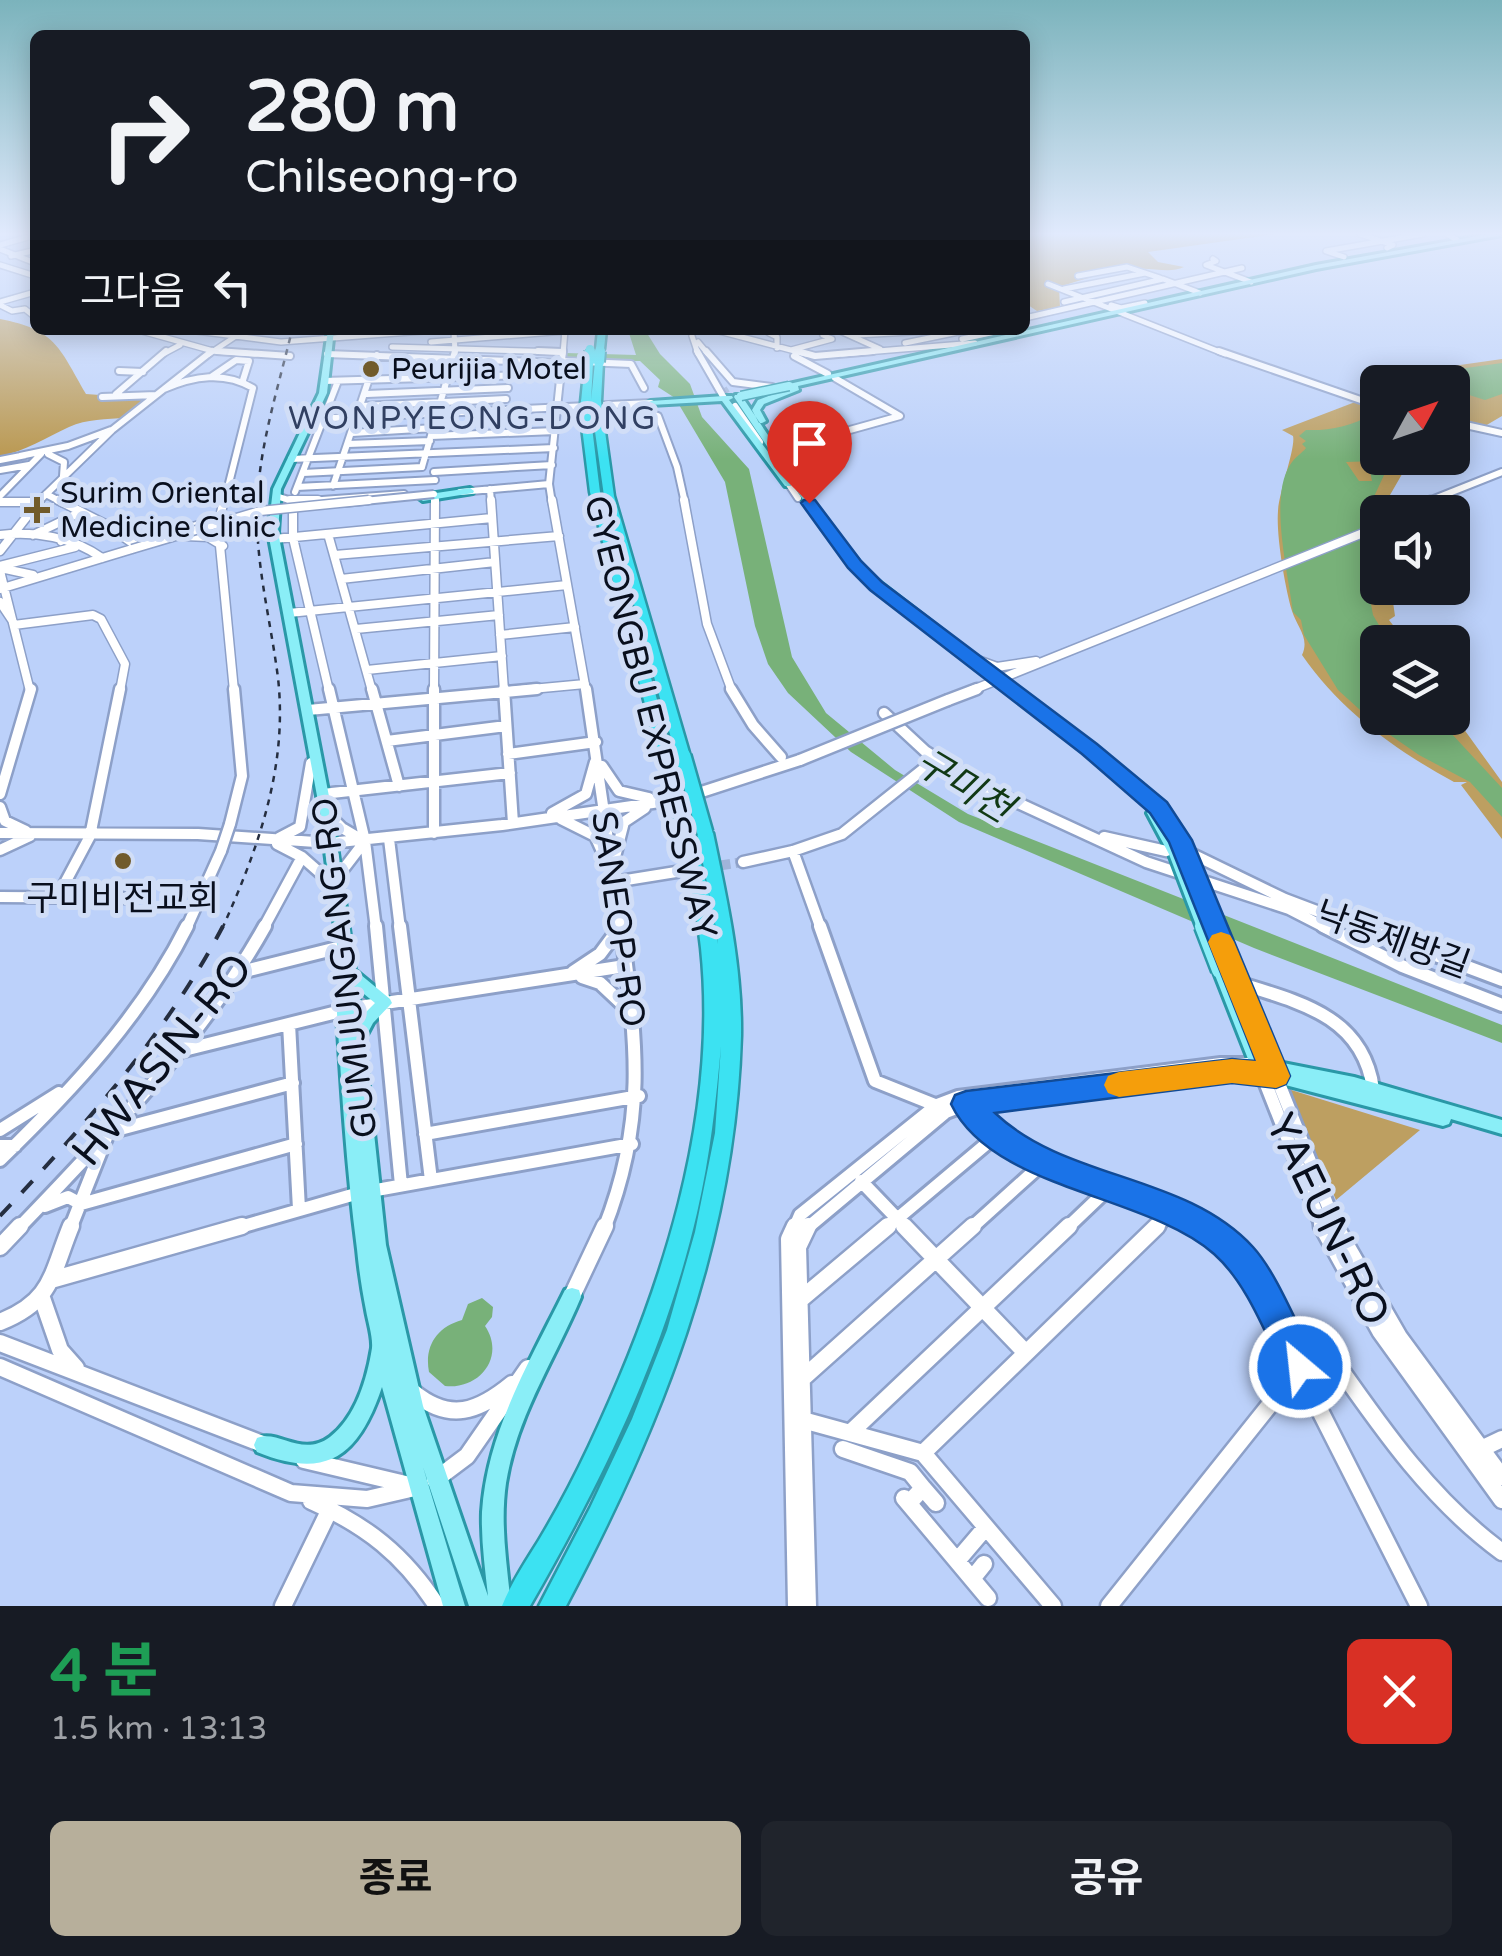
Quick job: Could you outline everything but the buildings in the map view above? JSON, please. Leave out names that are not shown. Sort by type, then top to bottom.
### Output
[{"type":"highway","name":"GYEONGBU EXPRESSWAY","points":[[552,1606],[592,1536],[648,1409],[690,1290],[720,1173],[729,1112],[734,1016],[725,920],[666,758],[595,492],[593,335]]},
{"type":"highway","name":"GYEONGBU EXPRESSWAY","points":[[595,349],[600,335]]},
{"type":"highway","name":"GYEONGBU EXPRESSWAY","points":[[516,1606],[626,1393],[656,1314],[697,1167],[707,1116],[713,1011],[696,834],[683,756],[609,496],[591,406]]},
{"type":"main road","points":[[1030,328],[1130,309]]},
{"type":"main road","points":[[1030,328],[1133,309]]},
{"type":"main road","points":[[869,369],[831,376],[772,386],[748,393],[756,396],[791,386],[851,370],[997,335]]},
{"type":"main road","points":[[651,403],[791,386],[999,335]]},
{"type":"main road","name":"GUMIJUNGANG-RO","points":[[326,843],[326,812],[272,513],[324,381],[328,338]]},
{"type":"main road","name":"GUMIJUNGANG-RO","points":[[328,338],[316,399],[283,465],[270,542],[326,843],[338,948],[356,1040],[364,1192],[454,1606]]},
{"type":"main road","points":[[783,463],[756,412],[764,399],[791,386],[851,370]]},
{"type":"main road","points":[[730,395],[866,576],[993,681],[1025,700],[1139,788],[1170,823],[1183,854]]},
{"type":"main road","points":[[730,395],[858,579],[1135,794],[1183,854]]},
{"type":"main road","points":[[272,513],[295,507],[470,491]]},
{"type":"main road","name":"YAEUN-RO","points":[[1183,854],[1220,970],[1265,1071]]},
{"type":"main road","name":"YAEUN-RO","points":[[1183,854],[1237,981],[1265,1071]]},
{"type":"main road","name":"GUMIJUNGANG-RO","points":[[331,880],[348,971],[379,1333],[428,1483],[480,1606]]},
{"type":"main road","points":[[348,971],[357,984],[385,1003],[368,1019],[356,1040]]},
{"type":"main road","points":[[1265,1071],[1307,1072],[1502,1128]]},
{"type":"main road","points":[[1265,1071],[1502,1135]]},
{"type":"main road","points":[[500,1606],[492,1511],[504,1447],[512,1422],[572,1297]]},
{"type":"main road","points":[[264,1445],[304,1456],[320,1452],[348,1434],[375,1382],[379,1333]]},
{"type":"street","points":[[1034,316],[1065,309]]},
{"type":"street","points":[[1109,309],[1360,402]]},
{"type":"street","points":[[1030,315],[1056,325]]},
{"type":"street","points":[[208,335],[292,344],[378,335]]},
{"type":"street","points":[[226,335],[227,340]]},
{"type":"street","points":[[0,552],[63,476],[164,389],[236,335]]},
{"type":"street","points":[[257,335],[268,341],[292,344]]},
{"type":"street","points":[[392,347],[394,335]]},
{"type":"street","points":[[414,335],[416,346]]},
{"type":"street","points":[[422,467],[454,359],[454,335]]},
{"type":"street","name":"SANEOP-RO","points":[[428,1483],[467,1456],[572,1297],[616,1206],[639,1096],[632,1014],[596,747],[549,484],[565,335]]},
{"type":"street","points":[[692,335],[730,395]]},
{"type":"street","points":[[692,335],[730,395],[794,481]]},
{"type":"street","points":[[732,335],[815,356],[858,354],[945,335]]},
{"type":"street","points":[[772,335],[777,348]]},
{"type":"street","points":[[823,335],[832,339]]},
{"type":"street","points":[[851,335],[882,350],[952,346],[997,335]]},
{"type":"street","points":[[789,351],[832,339],[863,341],[889,335]]},
{"type":"street","points":[[152,336],[212,351],[290,356]]},
{"type":"street","points":[[498,336],[501,350]]},
{"type":"street","name":"SANEOP-RO","points":[[455,344],[498,336]]},
{"type":"street","points":[[937,337],[952,346]]},
{"type":"street","points":[[328,338],[354,355],[631,364],[644,388]]},
{"type":"street","points":[[698,342],[730,395],[756,412]]},
{"type":"street","points":[[376,356],[392,347],[455,344],[562,352]]},
{"type":"street","points":[[813,344],[858,354]]},
{"type":"street","points":[[116,394],[167,350],[180,345]]},
{"type":"street","points":[[778,450],[900,416],[789,351]]},
{"type":"street","points":[[352,380],[354,355]]},
{"type":"street","points":[[334,486],[372,380],[376,356]]},
{"type":"street","points":[[164,389],[189,378],[214,377],[236,360],[249,361],[242,380]]},
{"type":"street","points":[[479,376],[482,360]]},
{"type":"street","points":[[504,411],[512,361]]},
{"type":"street","points":[[128,365],[117,373],[144,372]]},
{"type":"street","points":[[0,1160],[5,1147],[72,1085],[156,979],[206,893],[242,776],[219,522],[253,388],[242,380],[194,375],[191,367]]},
{"type":"street","points":[[324,381],[560,374]]},
{"type":"street","points":[[338,381],[294,496],[293,538],[365,841],[385,1003],[401,1185]]},
{"type":"street","points":[[730,395],[746,386],[772,386]]},
{"type":"street","points":[[367,394],[508,388]]},
{"type":"street","points":[[102,397],[157,395]]},
{"type":"street","points":[[362,406],[506,399]]},
{"type":"street","points":[[311,419],[651,403]]},
{"type":"street","points":[[623,406],[658,416],[678,470],[709,641],[731,688],[760,734],[781,757]]},
{"type":"street","points":[[375,484],[396,416]]},
{"type":"street","points":[[0,460],[68,446],[125,422]]},
{"type":"street","points":[[1470,426],[1502,433]]},
{"type":"street","points":[[352,433],[391,430],[432,435]]},
{"type":"street","points":[[348,444],[388,443],[432,435],[555,431]]},
{"type":"street","points":[[291,458],[554,448]]},
{"type":"street","points":[[20,456],[92,451]]},
{"type":"street","points":[[0,499],[45,454]]},
{"type":"street","points":[[45,454],[64,462],[63,476]]},
{"type":"street","points":[[0,470],[30,465]]},
{"type":"street","points":[[298,487],[375,484],[552,465]]},
{"type":"street","points":[[303,473],[422,467],[435,476]]},
{"type":"street","points":[[1446,495],[1502,474]]},
{"type":"street","points":[[1453,495],[1502,474]]},
{"type":"street","points":[[434,833],[435,476]]},
{"type":"street","points":[[0,484],[16,480]]},
{"type":"street","points":[[470,491],[549,484]]},
{"type":"street","points":[[490,489],[513,823]]},
{"type":"street","points":[[46,494],[101,522],[134,547]]},
{"type":"street","points":[[134,547],[260,511],[434,494]]},
{"type":"street","points":[[276,496],[295,507]]},
{"type":"street","points":[[0,499],[39,502]]},
{"type":"street","points":[[33,535],[81,512]]},
{"type":"street","points":[[274,540],[492,518]]},
{"type":"street","points":[[60,542],[101,522]]},
{"type":"street","points":[[5,603],[22,586],[63,570],[185,536],[219,522]]},
{"type":"street","points":[[0,535],[33,535],[106,557],[219,522]]},
{"type":"street","points":[[613,879],[622,822],[634,812],[722,788],[800,760],[1360,531]]},
{"type":"street","points":[[328,534],[399,786]]},
{"type":"street","points":[[185,536],[208,537],[223,546]]},
{"type":"street","points":[[335,555],[559,536]]},
{"type":"street","points":[[0,568],[76,546]]},
{"type":"street","points":[[342,579],[495,562]]},
{"type":"street","points":[[0,568],[26,576],[63,570]]},
{"type":"street","points":[[0,568],[5,603],[29,671],[31,694],[0,794]]},
{"type":"street","points":[[2,588],[49,573]]},
{"type":"street","points":[[289,613],[568,585]]},
{"type":"street","points":[[13,622],[94,615],[101,619],[126,664],[90,836],[58,896]]},
{"type":"street","points":[[356,630],[499,615]]},
{"type":"street","points":[[500,635],[575,627]]},
{"type":"street","points":[[966,655],[997,667],[1038,663]]},
{"type":"street","points":[[367,670],[502,656]]},
{"type":"street","points":[[1025,700],[1018,682],[1038,663]]},
{"type":"street","points":[[308,710],[585,684]]},
{"type":"street","points":[[884,713],[925,751],[977,784],[1165,869],[1281,902]]},
{"type":"street","points":[[387,741],[506,726]]},
{"type":"street","points":[[596,747],[608,782],[618,792],[632,797],[680,799]]},
{"type":"street","points":[[508,754],[596,747]]},
{"type":"street","points":[[529,822],[582,798],[589,788],[596,747]]},
{"type":"street","points":[[0,833],[280,838],[296,831],[302,821],[311,763]]},
{"type":"street","points":[[742,862],[793,851],[842,834],[929,764]]},
{"type":"street","points":[[323,794],[510,773]]},
{"type":"street","points":[[244,837],[326,843],[389,839],[680,799]]},
{"type":"street","points":[[0,807],[11,826],[36,834]]},
{"type":"street","points":[[326,812],[342,828],[365,841]]},
{"type":"street","points":[[555,818],[596,836],[613,879]]},
{"type":"street","points":[[0,850],[36,834]]},
{"type":"street","points":[[1089,834],[1183,854],[1402,966],[1502,1005]]},
{"type":"street","points":[[389,839],[431,1180]]},
{"type":"street","points":[[272,841],[302,857],[331,880],[365,841]]},
{"type":"street","points":[[793,851],[876,1081],[942,1109]]},
{"type":"street","name":"HWASIN-RO","points":[[0,1247],[178,1052],[236,973],[302,857]]},
{"type":"street","points":[[613,879],[676,872]]},
{"type":"street","points":[[0,896],[133,898]]},
{"type":"street","name":"낙동제방길","points":[[1281,902],[1502,980]]},
{"type":"street","points":[[568,975],[600,954],[620,927]]},
{"type":"street","name":"GUMIJUNGANG-RO","points":[[236,973],[338,948]]},
{"type":"street","points":[[178,1052],[349,1009],[625,966]]},
{"type":"street","points":[[568,975],[600,983],[632,1014]]},
{"type":"street","points":[[1237,981],[1302,1005],[1347,1031],[1370,1060],[1373,1089]]},
{"type":"street","points":[[289,1024],[300,1210]]},
{"type":"street","points":[[808,1606],[789,1238],[800,1215],[942,1109],[962,1100],[1232,1071],[1265,1071]]},
{"type":"street","name":"YAEUN-RO","points":[[1265,1071],[1367,1287],[1502,1477]]},
{"type":"street","name":"YAEUN-RO","points":[[1265,1071],[1306,1190],[1344,1271],[1402,1364],[1502,1500]]},
{"type":"street","points":[[0,1322],[28,1311],[42,1298],[108,1133],[292,1084]]},
{"type":"street","points":[[0,1130],[72,1085]]},
{"type":"street","points":[[426,1134],[639,1096]]},
{"type":"street","points":[[962,1100],[998,1135],[1042,1164],[1110,1187],[1208,1228],[1244,1261],[1419,1606]]},
{"type":"street","points":[[796,1606],[798,1418],[804,1378],[798,1247],[802,1233],[942,1109]]},
{"type":"street","points":[[801,1299],[998,1135]]},
{"type":"street","points":[[33,1212],[58,1198],[80,1204],[296,1144]]},
{"type":"street","points":[[50,1280],[364,1192],[632,1144]]},
{"type":"street","points":[[804,1378],[1042,1164]]},
{"type":"street","points":[[861,1181],[1026,1353]]},
{"type":"street","points":[[847,1441],[1110,1187]]},
{"type":"street","points":[[923,1454],[1172,1211]]},
{"type":"street","points":[[42,1298],[60,1350],[85,1375]]},
{"type":"street","name":"YAEUN-RO","points":[[1317,1336],[1408,1462],[1485,1542],[1502,1552]]},
{"type":"street","points":[[0,1343],[330,1468],[428,1483]]},
{"type":"street","points":[[0,1367],[360,1523],[402,1555],[437,1606]]},
{"type":"street","points":[[1109,1606],[1300,1367]]},
{"type":"street","points":[[408,1388],[439,1411],[466,1413],[489,1404],[524,1374]]},
{"type":"street","points":[[0,1377],[32,1381]]},
{"type":"street","points":[[798,1418],[910,1472],[936,1504]]},
{"type":"street","points":[[1481,1449],[1502,1439]]},
{"type":"street","points":[[847,1441],[923,1454],[1053,1606]]},
{"type":"street","points":[[291,1492],[367,1498],[428,1483]]},
{"type":"street","points":[[923,1488],[907,1500],[957,1561],[978,1571],[988,1598]]},
{"type":"street","points":[[282,1606],[330,1509]]},
{"type":"street","points":[[957,1561],[986,1528]]},
{"type":"shaded area","points":[[0,319],[30,327],[30,335],[44,335],[53,342],[86,394],[114,396],[110,401],[146,399],[126,418],[76,424],[27,448],[0,456]]},
{"type":"shaded area","points":[[630,335],[648,335],[660,354],[690,384],[702,417],[749,469],[792,657],[826,713],[895,770],[968,814],[1502,1025],[1502,1043],[1254,948],[959,822],[851,752],[788,693],[768,664],[755,626],[725,482],[675,398],[658,387],[660,380],[640,361],[568,361],[566,353],[636,355]]},
{"type":"shaded area","points":[[1502,359],[1502,416],[1485,426],[1470,423],[1470,365],[1460,365]]},
{"type":"shaded area","points":[[1502,363],[1502,394],[1485,400],[1470,395],[1470,367]]},
{"type":"shaded area","points":[[1360,400],[1360,475],[1402,475],[1390,495],[1360,495],[1360,605],[1393,605],[1395,616],[1389,620],[1393,625],[1360,625],[1360,719],[1302,655],[1304,638],[1289,601],[1278,533],[1279,503],[1293,442],[1293,436],[1282,430]]},
{"type":"shaded area","points":[[1360,420],[1360,462],[1346,462],[1359,481],[1372,481],[1371,475],[1384,475],[1375,495],[1360,495],[1360,605],[1371,605],[1379,625],[1360,625],[1360,710],[1338,690],[1293,612],[1280,515],[1284,479],[1290,465],[1306,448],[1302,444],[1306,441],[1299,436],[1306,430]]},
{"type":"shaded area","points":[[1379,735],[1468,735],[1502,782],[1502,839],[1461,785],[1467,782],[1454,782]]},
{"type":"shaded area","points":[[1390,735],[1453,735],[1502,788],[1502,817],[1470,782]]},
{"type":"shaded area","points":[[1288,1089],[1420,1130],[1336,1200]]},
{"type":"shaded area","points":[[482,1298],[493,1307],[485,1326],[491,1338],[491,1360],[469,1383],[445,1386],[429,1372],[431,1346],[446,1327],[462,1320],[468,1304]]},
{"type":"tunnel","points":[[724,388],[735,406]]},
{"type":"tunnel","points":[[676,872],[743,862]]},
{"type":"railway","points":[[222,929],[258,838],[279,744],[278,678],[261,573],[257,510],[265,442],[291,335]]},
{"type":"railway","points":[[0,1216],[92,1114],[149,1042],[223,926]]},
{"type":"slow traffic","points":[[1119,1085],[1232,1071],[1276,1076],[1221,942]]},
{"type":"place","name":"Peurijia Motel","points":[[371,369]]},
{"type":"place","name":"Surim Oriental Medicine Clinic","points":[[37,510]]},
{"type":"place","name":"구미비전교회","points":[[123,861]]},
{"type":"district","name":"WONPYEONG-DONG","points":[[473,418]]},
{"type":"route","points":[[809,503],[854,564],[876,586],[1090,749],[1158,808],[1180,840],[1276,1076],[1232,1071],[966,1104],[1028,1157],[1208,1228],[1244,1261],[1300,1367]]},
{"type":"water label","name":"구미천","points":[[964,785]]}]
